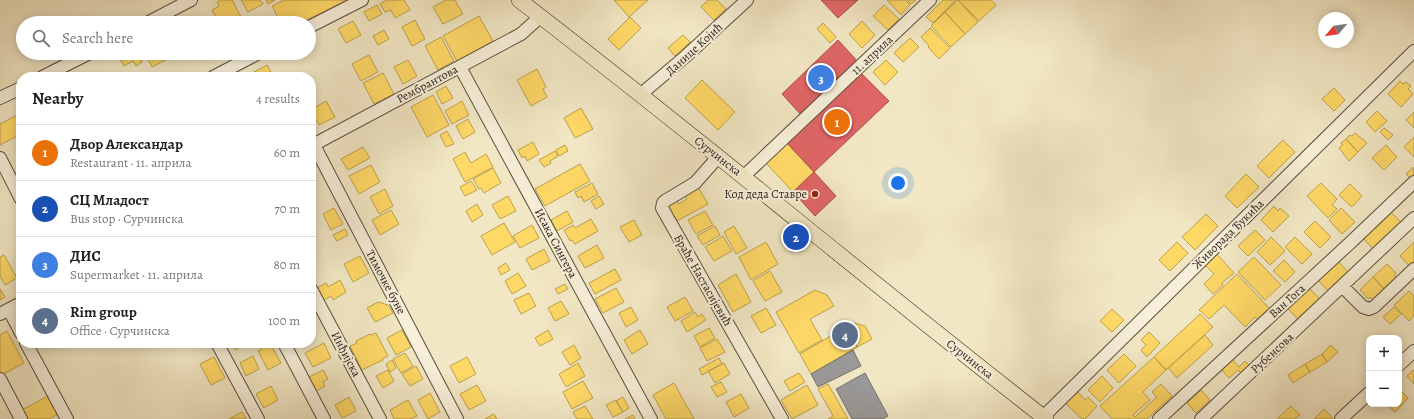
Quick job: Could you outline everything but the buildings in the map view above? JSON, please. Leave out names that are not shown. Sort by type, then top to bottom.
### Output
[{"type":"main road","name":"Сурчинска","points":[[522,1],[540,17],[744,176],[829,247],[1045,418]]},
{"type":"street","points":[[160,16],[191,0]]},
{"type":"street","points":[[316,23],[362,0]]},
{"type":"street","name":"Данице Којић","points":[[640,95],[681,62],[747,0]]},
{"type":"street","name":"11. априла","points":[[744,176],[930,0]]},
{"type":"street","name":"Рембрантова","points":[[316,144],[521,34],[540,17]]},
{"type":"street","name":"Живорада Ђукића","points":[[1045,418],[1414,51]]},
{"type":"street","points":[[52,72],[76,60]]},
{"type":"street","points":[[223,72],[246,60]]},
{"type":"street","name":"Исака Сингера","points":[[460,67],[651,419]]},
{"type":"street","points":[[0,98],[16,90]]},
{"type":"street","name":"Тимочке буне","points":[[316,152],[457,419]]},
{"type":"street","name":"Браће Настасијевић","points":[[718,157],[696,183],[665,200],[662,208],[782,419]]},
{"type":"street","points":[[0,158],[16,188]]},
{"type":"street","name":"Ван Гога","points":[[1159,419],[1414,182]]},
{"type":"street","name":"Рубенсова","points":[[1201,419],[1414,218]]},
{"type":"street","points":[[1342,286],[1363,307],[1369,309],[1374,307],[1414,269]]},
{"type":"street","name":"Инђијска","points":[[316,298],[380,419]]},
{"type":"street","points":[[16,306],[4,312],[16,327]]},
{"type":"street","points":[[29,348],[67,419]]},
{"type":"street","points":[[220,348],[258,419]]},
{"type":"street","points":[[287,348],[324,419]]},
{"type":"street","points":[[1402,362],[1414,351]]},
{"type":"street","points":[[0,379],[21,419]]},
{"type":"street","points":[[1341,419],[1366,396]]},
{"type":"place","name":"ДИС","points":[[821,78]]},
{"type":"place","name":"Двор Александар","points":[[837,122]]},
{"type":"place","name":"Код деда Ставре","points":[[815,194]]},
{"type":"place","name":"СЦ Младост","points":[[796,237]]},
{"type":"place","name":"Rim group","points":[[845,335]]}]
